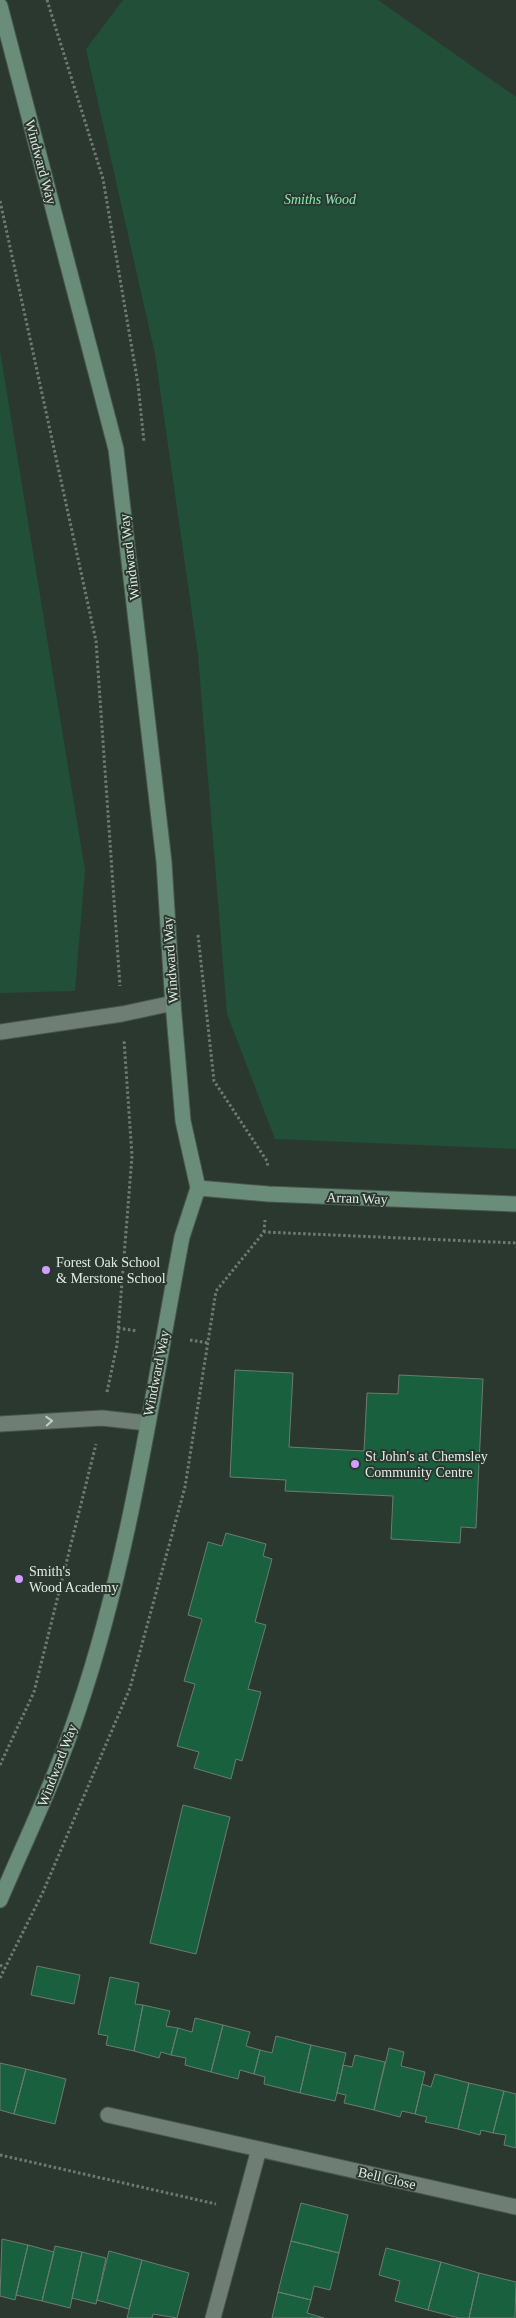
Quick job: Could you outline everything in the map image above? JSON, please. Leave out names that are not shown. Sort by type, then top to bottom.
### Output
[{"type":"street","name":"Windward Way","points":[[0,6],[116,449],[164,862],[173,1003],[184,1122],[198,1188],[182,1237],[120,1563],[78,1710],[44,1800],[0,1900]]},
{"type":"street","points":[[0,1032],[122,1014],[173,1003]]},
{"type":"street","name":"Arran Way","points":[[198,1188],[278,1194],[516,1204]]},
{"type":"street","points":[[0,1424],[102,1418],[147,1423]]},
{"type":"street","name":"Bell Close","points":[[108,2115],[516,2207]]},
{"type":"street","points":[[213,2318],[259,2149]]},
{"type":"path","points":[[0,201],[96,641],[132,1156],[117,1345],[102,1418],[34,1692],[0,1764]]},
{"type":"path","points":[[0,1978],[43,1892],[130,1688],[185,1487],[216,1290],[264,1232],[516,1243]]},
{"type":"path","points":[[0,1965],[5,1968]]},
{"type":"path","points":[[0,2155],[242,2210]]},
{"type":"green space","name":"Smiths Wood","points":[[123,0],[378,0],[516,97],[516,1149],[275,1139],[227,1014],[198,655],[155,354],[86,49]]},
{"type":"green space","points":[[0,351],[85,870],[75,991],[0,993]]},
{"type":"building","name":"St John's at Chemsley Community Centre","points":[[235,1370],[293,1373],[289,1447],[364,1451],[367,1393],[398,1394],[399,1375],[483,1379],[476,1528],[461,1527],[460,1543],[391,1539],[393,1496],[285,1491],[286,1480],[230,1477]]},
{"type":"building","points":[[226,1533],[266,1544],[263,1556],[272,1559],[255,1622],[266,1625],[248,1689],[261,1692],[242,1761],[236,1759],[231,1779],[194,1768],[199,1752],[177,1746],[195,1684],[184,1681],[202,1619],[188,1615],[208,1542],[222,1546]]},
{"type":"building","points":[[183,1805],[230,1817],[196,1954],[150,1943]]},
{"type":"building","points":[[37,1966],[80,1975],[74,2004],[31,1995]]},
{"type":"building","points":[[110,1977],[139,1983],[135,2004],[143,2005],[134,2051],[106,2045],[108,2036],[98,2034]]},
{"type":"building","points":[[143,2005],[170,2011],[166,2026],[178,2028],[171,2055],[161,2052],[159,2058],[134,2051]]},
{"type":"building","points":[[195,2018],[223,2025],[211,2072],[185,2065],[186,2058],[171,2055],[178,2028],[192,2032]]},
{"type":"building","points":[[223,2025],[250,2032],[246,2046],[260,2050],[254,2074],[240,2070],[238,2079],[211,2072]]},
{"type":"building","points":[[276,2036],[311,2045],[300,2093],[264,2084],[265,2077],[254,2074],[260,2050],[272,2053]]},
{"type":"building","points":[[311,2045],[346,2053],[335,2101],[300,2093]]},
{"type":"building","points":[[389,2048],[404,2052],[401,2066],[425,2072],[415,2114],[402,2111],[400,2117],[374,2110]]},
{"type":"building","points":[[355,2055],[385,2062],[374,2110],[344,2103],[346,2095],[337,2093],[343,2065],[352,2067]]},
{"type":"building","points":[[0,2063],[26,2069],[14,2114],[0,2110]]},
{"type":"building","points":[[26,2069],[66,2079],[55,2124],[14,2114]]},
{"type":"building","points":[[435,2074],[469,2083],[458,2129],[425,2122],[427,2117],[415,2114],[422,2084],[431,2087]]},
{"type":"building","points":[[469,2083],[504,2091],[493,2133],[481,2130],[480,2135],[458,2129]]},
{"type":"building","points":[[504,2091],[516,2094],[516,2148],[504,2145],[506,2135],[493,2133]]},
{"type":"building","points":[[301,2203],[348,2215],[339,2253],[291,2241]]},
{"type":"building","points":[[2,2239],[28,2245],[15,2300],[0,2296]]},
{"type":"building","points":[[291,2241],[339,2253],[330,2290],[314,2286],[311,2300],[278,2292]]},
{"type":"building","points":[[28,2245],[54,2252],[42,2301],[16,2295]]},
{"type":"building","points":[[55,2246],[82,2252],[70,2308],[42,2301]]},
{"type":"building","points":[[386,2248],[441,2262],[428,2310],[395,2301],[400,2281],[379,2275]]},
{"type":"building","points":[[109,2251],[142,2260],[129,2309],[97,2300]]},
{"type":"building","points":[[82,2252],[106,2258],[96,2304],[72,2298]]},
{"type":"building","points":[[142,2260],[189,2273],[177,2318],[153,2314],[152,2318],[127,2318]]},
{"type":"building","points":[[441,2262],[479,2273],[469,2318],[459,2318],[428,2310]]},
{"type":"building","points":[[479,2273],[516,2282],[515,2318],[469,2318]]},
{"type":"building","points":[[278,2292],[311,2300],[307,2313],[324,2318],[272,2318]]},
{"type":"place","name":"Forest Oak School & Merstone School","points":[[46,1270]]},
{"type":"place","name":"St John's at Chemsley Community Centre","points":[[355,1464]]},
{"type":"place","name":"Smith's Wood Academy","points":[[19,1579]]}]
